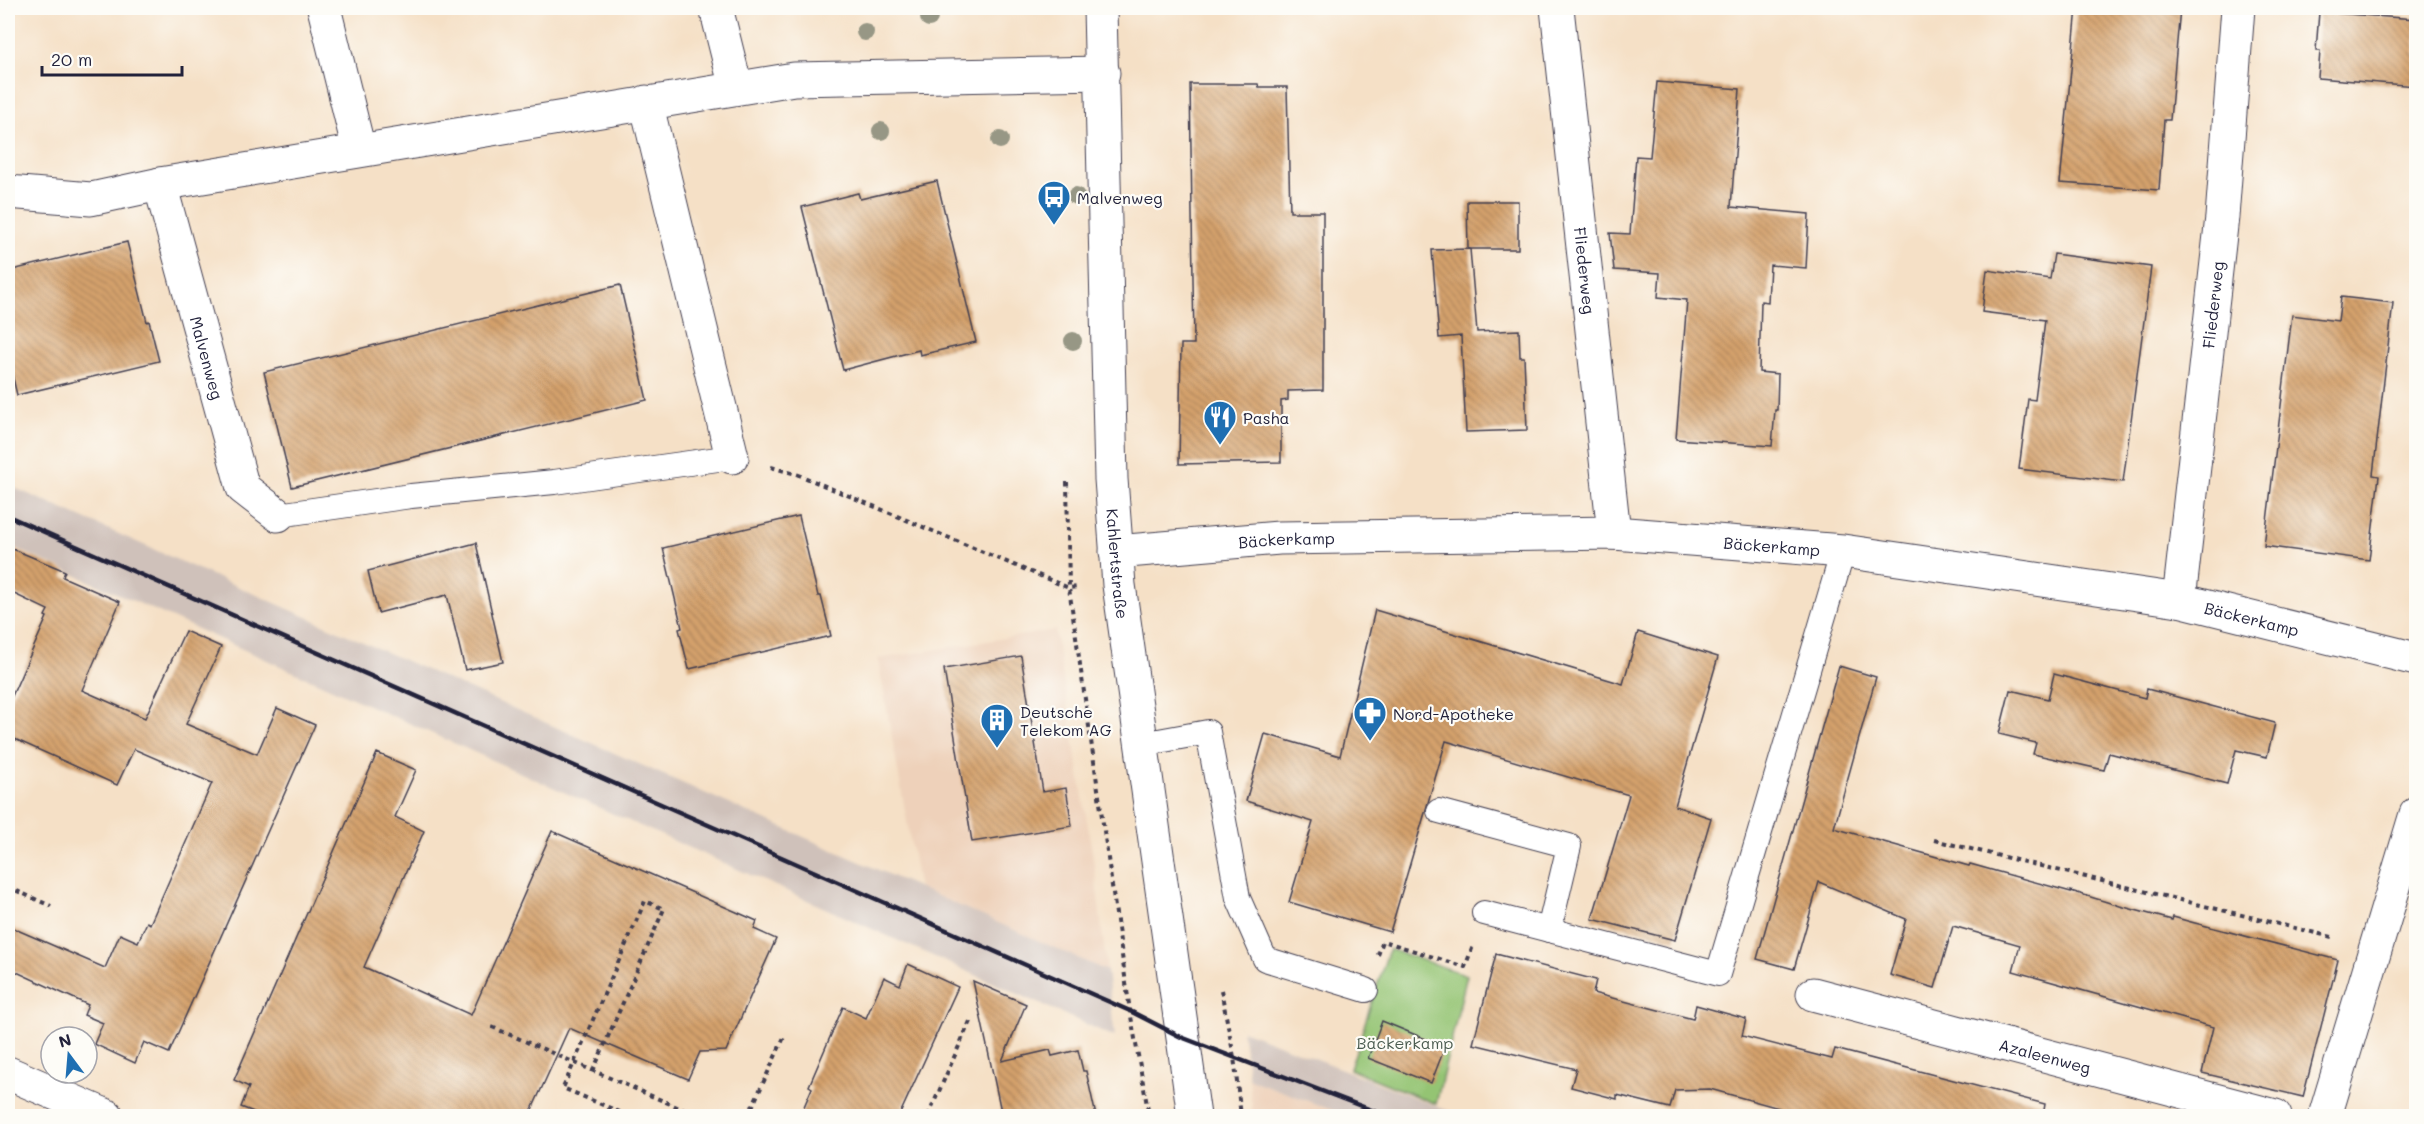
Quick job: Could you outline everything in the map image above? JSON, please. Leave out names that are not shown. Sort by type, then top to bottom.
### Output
[{"type":"street","points":[[324,8],[359,150]]},
{"type":"street","points":[[716,8],[736,88]]},
{"type":"street","name":"Kahlertstraße","points":[[1100,8],[1111,479],[1116,552],[1194,1116]]},
{"type":"street","name":"Fliederweg","points":[[1557,8],[1614,533]]},
{"type":"street","name":"Fliederweg","points":[[2179,600],[2222,217],[2238,8]]},
{"type":"street","points":[[8,192],[91,199],[160,184],[359,150],[794,79],[1103,73]]},
{"type":"street","points":[[646,102],[732,457]]},
{"type":"street","name":"Malvenweg","points":[[160,184],[243,488],[278,515]]},
{"type":"street","name":"Bäckerkamp","points":[[1116,552],[1279,538],[1614,533],[1843,551],[2179,600],[2416,659]]},
{"type":"street","points":[[2325,1116],[2378,948],[2416,814]]},
{"type":"street","name":"Azaleenweg","points":[[1814,994],[2275,1116]]},
{"type":"street","points":[[8,1073],[107,1116]]},
{"type":"lane","points":[[278,515],[411,496],[554,482],[732,457]]},
{"type":"lane","points":[[1484,913],[1718,974],[1843,551]]},
{"type":"lane","points":[[1142,744],[1208,732],[1238,898],[1265,959],[1366,990]]},
{"type":"lane","points":[[1439,811],[1569,846],[1549,930]]},
{"type":"path","points":[[732,457],[799,475],[1069,588],[1119,585]]},
{"type":"path","points":[[1934,840],[2378,948]]},
{"type":"path","points":[[8,887],[51,906]]},
{"type":"path","points":[[592,1071],[664,909],[645,901],[563,1088],[629,1116]]},
{"type":"path","points":[[1366,990],[1383,941],[1465,967],[1484,913]]},
{"type":"path","points":[[928,1116],[971,1019]]},
{"type":"path","points":[[492,1027],[698,1116]]},
{"type":"path","points":[[748,1116],[785,1035]]},
{"type":"shaded area","points":[[8,485],[1107,971],[1115,1037],[8,545]]},
{"type":"shaded area","points":[[1055,630],[1093,857],[1107,971],[919,889],[878,659]]},
{"type":"shaded area","points":[[1242,1030],[1462,1116],[1348,1116],[1249,1079]]},
{"type":"shaded area","points":[[1249,1079],[1348,1116],[1253,1116]]},
{"type":"green space","name":"Bäckerkamp","points":[[1389,949],[1467,975],[1436,1104],[1350,1069]]},
{"type":"building","points":[[2077,8],[2180,8],[2170,120],[2164,120],[2159,190],[2060,183]]},
{"type":"building","points":[[2319,12],[2416,19],[2416,86],[2318,78],[2320,51],[2316,51]]},
{"type":"building","points":[[1657,82],[1740,89],[1731,207],[1809,214],[1806,268],[1770,265],[1768,302],[1761,301],[1759,372],[1778,374],[1777,410],[1775,410],[1772,446],[1676,439],[1687,300],[1658,297],[1660,273],[1614,270],[1610,233],[1630,234],[1636,156],[1650,157]]},
{"type":"building","points":[[1190,84],[1258,84],[1259,87],[1287,87],[1290,212],[1323,212],[1323,390],[1288,391],[1288,400],[1281,401],[1281,462],[1179,464],[1181,344],[1194,344]]},
{"type":"building","points":[[937,181],[976,342],[920,355],[919,350],[843,370],[802,207],[858,193],[860,199]]},
{"type":"building","points":[[1467,201],[1518,201],[1518,249],[1468,249]]},
{"type":"building","points":[[127,242],[159,361],[17,395],[8,357],[8,271]]},
{"type":"building","points":[[1470,249],[1477,332],[1519,330],[1520,357],[1524,357],[1527,430],[1466,432],[1461,336],[1439,338],[1432,250]]},
{"type":"building","points":[[2054,254],[2151,267],[2123,482],[2019,469],[2028,399],[2035,400],[2045,320],[1982,312],[1987,270],[2050,279]]},
{"type":"building","points":[[620,285],[647,400],[292,487],[264,372]]},
{"type":"building","points":[[2341,297],[2393,303],[2373,475],[2379,476],[2369,560],[2264,546],[2292,315],[2338,321]]},
{"type":"building","points":[[799,516],[818,596],[821,596],[831,636],[689,669],[663,548]]},
{"type":"building","points":[[476,543],[503,662],[465,670],[447,595],[378,613],[368,571]]},
{"type":"building","points":[[8,547],[65,571],[63,577],[120,602],[82,690],[145,718],[185,631],[221,647],[186,724],[257,754],[277,708],[315,725],[169,1053],[144,1042],[135,1063],[99,1046],[99,1032],[103,1023],[84,1015],[88,1005],[8,968],[8,926],[105,968],[120,934],[138,942],[147,922],[150,924],[212,783],[134,749],[117,785],[8,736],[8,705],[48,610],[8,591]]},
{"type":"building","points":[[1375,610],[1623,684],[1638,632],[1718,657],[1675,806],[1711,818],[1675,940],[1592,919],[1629,795],[1446,741],[1390,932],[1289,902],[1313,822],[1246,801],[1265,734],[1340,756]]},
{"type":"building","name":"Deutsche Telekom AG","points":[[1021,656],[1043,792],[1066,788],[1072,826],[972,842],[944,669]]},
{"type":"building","points":[[1839,666],[1876,677],[1834,828],[2172,920],[2173,917],[2338,960],[2303,1097],[2202,1073],[2213,1027],[2013,971],[2020,945],[1953,926],[1935,988],[1890,975],[1906,919],[1819,882],[1794,969],[1757,959]]},
{"type":"building","points":[[2054,674],[2145,698],[2147,689],[2275,723],[2267,757],[2236,750],[2227,784],[2109,753],[2104,770],[2033,754],[2036,743],[1999,734],[2010,690],[2048,699]]},
{"type":"building","points":[[377,753],[416,770],[395,817],[424,831],[364,967],[471,1015],[552,831],[757,921],[754,929],[776,939],[726,1051],[700,1052],[688,1079],[569,1028],[529,1116],[264,1116],[241,1107],[249,1087],[234,1080]]},
{"type":"building","points":[[1496,954],[1596,980],[1593,993],[1693,1019],[1696,1005],[1746,1019],[1742,1036],[1832,1059],[1835,1049],[2045,1104],[2043,1116],[1777,1116],[1779,1108],[1710,1089],[1675,1090],[1670,1108],[1617,1095],[1617,1099],[1571,1087],[1576,1069],[1473,1044]]},
{"type":"building","points":[[908,964],[958,987],[899,1116],[800,1116],[812,1088],[809,1086],[843,1007],[866,1018],[884,977],[900,985]]},
{"type":"building","points":[[973,981],[1026,1004],[1002,1061],[1050,1050],[1052,1056],[1078,1050],[1083,1071],[1086,1071],[1096,1116],[1002,1116]]},
{"type":"building","points":[[1382,1021],[1445,1047],[1431,1083],[1368,1058]]},
{"type":"railway","points":[[8,516],[1130,1011],[1181,1037],[1387,1116]]},
{"type":"place","name":"Malvenweg","points":[[1054,226]]},
{"type":"place","name":"Pasha","points":[[1220,446]]},
{"type":"place","name":"Nord-Apotheke","points":[[1370,742]]},
{"type":"place","name":"Deutsche Telekom AG","points":[[997,749]]}]
